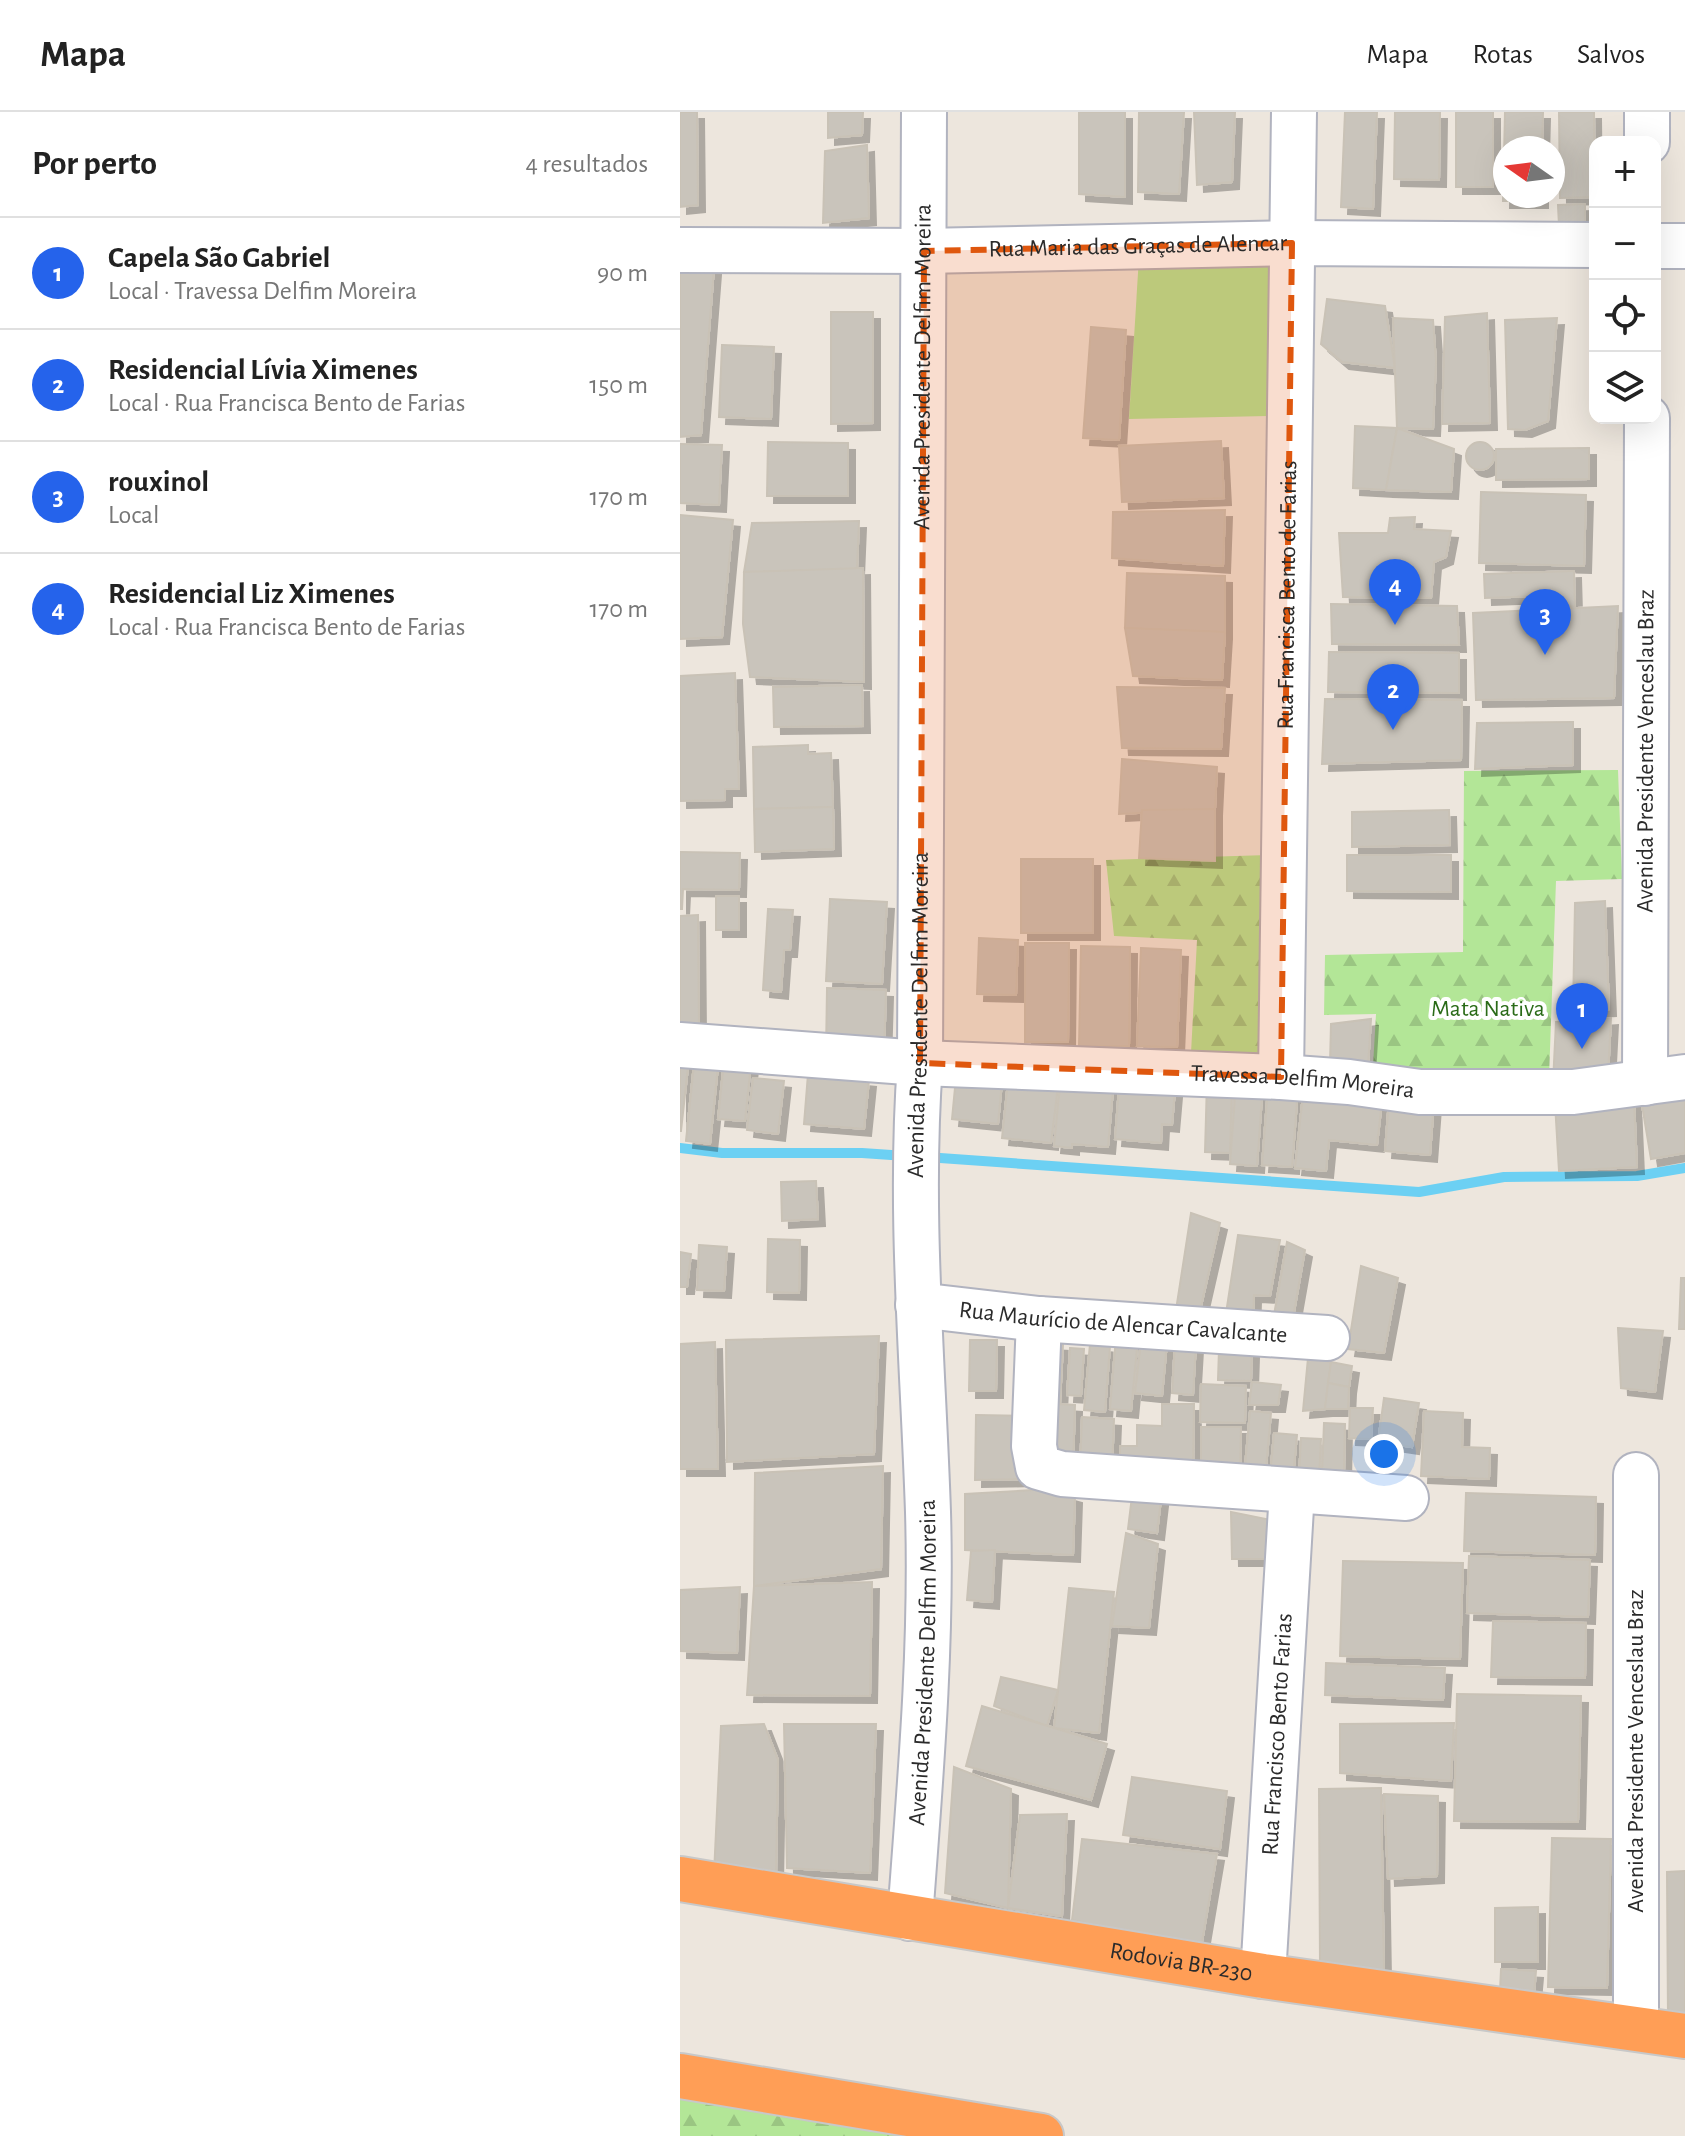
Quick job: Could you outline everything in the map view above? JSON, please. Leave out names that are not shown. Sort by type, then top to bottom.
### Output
[{"type":"highway","name":"Rodovia BR-230","points":[[680,1879],[1263,1976],[1685,2036]]},
{"type":"highway","points":[[680,2076],[1041,2136]]},
{"type":"street","name":"Avenida Presidente Delfim Moreira","points":[[910,1918],[929,1623],[928,1512],[914,1154],[920,1063],[924,112]]},
{"type":"street","name":"Rua Francisca Bento de Farias","points":[[1281,1077],[1294,112]]},
{"type":"street","points":[[1647,112],[1647,136]]},
{"type":"street","name":"Rua Maria das Graças de Alencar","points":[[680,250],[924,251],[1292,243],[1589,245]]},
{"type":"street","points":[[1661,246],[1685,246]]},
{"type":"street","name":"Avenida Presidente Venceslau Braz","points":[[1647,424],[1665,1080]]},
{"type":"street","name":"Travessa Delfim Moreira","points":[[680,1045],[920,1063],[1281,1077],[1420,1092],[1573,1092],[1665,1080]]},
{"type":"street","name":"Rua Maurício de Alencar Cavalcante","points":[[918,1305],[1039,1319],[1327,1338]]},
{"type":"street","points":[[1039,1319],[1034,1446],[1038,1467],[1062,1474],[1406,1498]]},
{"type":"street","name":"Avenida Presidente Venceslau Braz","points":[[1636,1475],[1636,2027]]},
{"type":"street","name":"Rua Francisco Bento Farias","points":[[1263,1976],[1292,1491]]},
{"type":"highlighted area","points":[[1292,243],[1281,1077],[920,1063],[924,251]]},
{"type":"green space","points":[[1139,257],[1269,257],[1268,416],[1129,419]]},
{"type":"green space","name":"Mata Nativa","points":[[1618,770],[1622,879],[1556,881],[1549,1078],[1373,1066],[1376,1014],[1324,1015],[1325,955],[1463,952],[1464,771]]},
{"type":"green space","points":[[1268,855],[1271,1058],[1191,1053],[1197,940],[1114,936],[1106,860]]},
{"type":"green space","points":[[680,2094],[958,2136],[680,2136]]},
{"type":"building","points":[[680,112],[697,112],[698,205],[680,207]]},
{"type":"building","points":[[828,112],[863,112],[862,135],[828,138]]},
{"type":"building","points":[[1079,112],[1125,112],[1125,197],[1079,194]]},
{"type":"building","points":[[1139,112],[1184,112],[1179,194],[1138,192]]},
{"type":"building","points":[[1194,112],[1235,112],[1232,182],[1197,185]]},
{"type":"building","points":[[1345,112],[1377,112],[1373,209],[1341,207]]},
{"type":"building","points":[[1395,112],[1440,112],[1439,180],[1394,179]]},
{"type":"building","points":[[1456,112],[1493,112],[1493,187],[1456,187]]},
{"type":"building","points":[[1505,112],[1543,112],[1542,136],[1504,136]]},
{"type":"building","points":[[1559,112],[1594,112],[1594,136],[1589,136],[1589,197],[1565,198],[1565,136],[1559,136]]},
{"type":"building","points":[[867,145],[869,218],[823,223],[825,151]]},
{"type":"building","points":[[1585,204],[1585,224],[1559,226],[1558,208],[1565,208],[1565,205]]},
{"type":"building","points":[[680,266],[714,268],[701,435],[680,437]]},
{"type":"building","points":[[1327,299],[1385,306],[1395,368],[1342,362],[1321,344]]},
{"type":"building","points":[[831,312],[873,312],[873,423],[831,424]]},
{"type":"building","points":[[1487,313],[1490,423],[1442,424],[1445,317]]},
{"type":"building","points":[[1393,318],[1433,320],[1436,362],[1433,429],[1397,428]]},
{"type":"building","points":[[1557,318],[1548,421],[1525,430],[1508,429],[1505,320]]},
{"type":"building","points":[[1091,327],[1126,330],[1119,440],[1083,438]]},
{"type":"building","points":[[722,345],[774,347],[771,419],[719,417]]},
{"type":"building","points":[[1355,426],[1397,428],[1386,490],[1353,488]]},
{"type":"building","points":[[1397,428],[1454,449],[1451,492],[1386,490]]},
{"type":"building","points":[[1221,441],[1224,498],[1122,502],[1119,446]]},
{"type":"building","points":[[768,442],[848,443],[848,496],[767,496]]},
{"type":"building","points":[[1480,442],[1490,446],[1494,456],[1490,466],[1480,470],[1470,466],[1466,456],[1470,446]]},
{"type":"building","points":[[680,444],[722,445],[719,505],[680,503]]},
{"type":"building","points":[[1589,448],[1589,479],[1496,480],[1496,449]]},
{"type":"building","points":[[1481,492],[1586,495],[1584,566],[1479,563]]},
{"type":"building","points":[[1225,510],[1223,566],[1112,558],[1113,512]]},
{"type":"building","points":[[680,515],[733,520],[722,637],[680,639]]},
{"type":"building","points":[[1415,517],[1414,529],[1451,531],[1446,557],[1434,562],[1431,598],[1343,597],[1339,533],[1388,533],[1390,518]]},
{"type":"building","points":[[859,521],[857,569],[744,572],[752,523]]},
{"type":"building","points":[[863,568],[864,682],[750,677],[743,624],[744,572]]},
{"type":"building","points":[[1574,571],[1575,606],[1540,607],[1539,596],[1485,598],[1484,574]]},
{"type":"building","points":[[1127,573],[1225,576],[1225,632],[1125,628]]},
{"type":"building","points":[[1331,604],[1457,606],[1459,645],[1332,644]]},
{"type":"building","points":[[1618,606],[1614,698],[1476,700],[1473,613]]},
{"type":"building","points":[[1125,628],[1225,632],[1222,680],[1133,676]]},
{"type":"building","points":[[1329,652],[1459,653],[1459,693],[1328,692]]},
{"type":"building","points":[[735,673],[739,789],[725,789],[725,800],[680,801],[680,676]]},
{"type":"building","points":[[862,685],[863,726],[774,727],[773,687]]},
{"type":"building","points":[[1117,687],[1225,688],[1221,749],[1122,748]]},
{"type":"building","points":[[1325,699],[1462,700],[1461,760],[1322,764]]},
{"type":"building","points":[[1573,722],[1573,765],[1475,769],[1477,723]]},
{"type":"building","points":[[808,745],[808,754],[831,753],[833,807],[754,809],[753,747]]},
{"type":"building","points":[[1122,759],[1217,767],[1215,809],[1119,814]]},
{"type":"building","points":[[833,807],[834,849],[755,852],[754,809]]},
{"type":"building","points":[[1215,809],[1215,861],[1139,858],[1142,810]]},
{"type":"building","points":[[1449,810],[1450,845],[1352,847],[1352,812]]},
{"type":"building","points":[[680,852],[740,853],[739,890],[683,889],[680,909]]},
{"type":"building","points":[[1347,855],[1451,855],[1451,892],[1347,891]]},
{"type":"building","points":[[1021,859],[1093,859],[1093,933],[1021,933]]},
{"type":"building","points":[[716,896],[739,896],[739,930],[716,930]]},
{"type":"building","points":[[830,899],[887,902],[882,984],[826,981]]},
{"type":"building","points":[[1605,901],[1609,1009],[1573,1011],[1575,903]]},
{"type":"building","points":[[768,909],[793,910],[790,950],[784,950],[781,992],[763,990]]},
{"type":"building","points":[[698,915],[699,1031],[680,1029],[680,916]]},
{"type":"building","points":[[979,938],[1018,940],[1016,995],[977,994]]},
{"type":"building","points":[[1025,943],[1069,943],[1068,1042],[1025,1042]]},
{"type":"building","points":[[1081,946],[1130,947],[1129,1046],[1079,1046]]},
{"type":"building","points":[[1141,948],[1181,950],[1177,1047],[1137,1046]]},
{"type":"building","points":[[827,988],[886,990],[884,1055],[826,1053]]},
{"type":"building","points":[[1611,1018],[1608,1076],[1553,1083],[1556,1022]]},
{"type":"building","points":[[1371,1019],[1368,1066],[1330,1064],[1331,1024]]},
{"type":"building","points":[[695,1054],[719,1057],[710,1144],[686,1141]]},
{"type":"building","points":[[680,1057],[689,1058],[681,1131],[680,1131]]},
{"type":"building","points":[[724,1061],[751,1064],[745,1121],[718,1119]]},
{"type":"building","points":[[957,1067],[1003,1072],[998,1124],[952,1119]]},
{"type":"building","points":[[1009,1072],[1059,1078],[1051,1143],[1002,1138]]},
{"type":"building","points":[[808,1074],[869,1080],[864,1129],[804,1124]]},
{"type":"building","points":[[1061,1074],[1114,1079],[1108,1147],[1054,1146]]},
{"type":"building","points":[[1120,1074],[1176,1079],[1172,1125],[1162,1124],[1161,1143],[1115,1139]]},
{"type":"building","points":[[753,1078],[784,1081],[778,1134],[747,1130]]},
{"type":"building","points":[[1207,1081],[1232,1083],[1230,1153],[1205,1152]]},
{"type":"building","points":[[1236,1082],[1263,1084],[1257,1166],[1230,1164]]},
{"type":"building","points":[[1304,1085],[1383,1093],[1377,1145],[1329,1140],[1326,1171],[1295,1168]]},
{"type":"building","points":[[1268,1087],[1298,1089],[1292,1167],[1262,1165]]},
{"type":"building","points":[[1685,1092],[1685,1153],[1651,1159],[1641,1099]]},
{"type":"building","points":[[1389,1099],[1434,1102],[1430,1155],[1385,1151]]},
{"type":"building","points":[[1634,1099],[1637,1167],[1559,1171],[1555,1103]]},
{"type":"building","points":[[816,1181],[818,1219],[782,1221],[781,1182]]},
{"type":"building","points":[[1191,1213],[1220,1223],[1199,1315],[1176,1310]]},
{"type":"building","points":[[1238,1235],[1280,1240],[1270,1296],[1254,1295],[1253,1326],[1225,1320]]},
{"type":"building","points":[[768,1239],[800,1240],[799,1293],[767,1292]]},
{"type":"building","points":[[1287,1242],[1305,1250],[1291,1329],[1272,1326]]},
{"type":"building","points":[[699,1245],[727,1247],[724,1291],[697,1290]]},
{"type":"building","points":[[680,1252],[691,1254],[687,1287],[680,1287]]},
{"type":"building","points":[[1361,1266],[1398,1278],[1384,1353],[1348,1349]]},
{"type":"building","points":[[1681,1278],[1685,1278],[1685,1329],[1679,1329]]},
{"type":"building","points":[[1618,1328],[1663,1331],[1655,1392],[1621,1388]]},
{"type":"building","points":[[879,1336],[874,1454],[727,1462],[726,1340]]},
{"type":"building","points":[[1116,1337],[1138,1338],[1131,1411],[1110,1409]]},
{"type":"building","points":[[970,1340],[997,1340],[996,1391],[969,1391]]},
{"type":"building","points":[[1141,1341],[1167,1343],[1162,1396],[1135,1393]]},
{"type":"building","points":[[715,1342],[718,1469],[680,1469],[680,1344]]},
{"type":"building","points":[[1175,1342],[1196,1344],[1193,1395],[1172,1393]]},
{"type":"building","points":[[1043,1343],[1063,1344],[1060,1404],[1075,1405],[1073,1467],[1040,1465]]},
{"type":"building","points":[[1090,1344],[1110,1346],[1105,1412],[1084,1410]]},
{"type":"building","points":[[1070,1348],[1084,1349],[1081,1396],[1067,1395]]},
{"type":"building","points":[[1219,1349],[1252,1350],[1251,1381],[1218,1380]]},
{"type":"building","points":[[1308,1358],[1331,1362],[1325,1409],[1303,1411]]},
{"type":"building","points":[[1331,1362],[1352,1366],[1349,1387],[1328,1383]]},
{"type":"building","points":[[1252,1382],[1281,1385],[1278,1405],[1249,1405]]},
{"type":"building","points":[[1328,1383],[1349,1387],[1348,1409],[1325,1409]]},
{"type":"building","points":[[1201,1384],[1246,1386],[1245,1423],[1200,1422]]},
{"type":"building","points":[[1384,1398],[1419,1403],[1412,1447],[1378,1442]]},
{"type":"building","points":[[1162,1404],[1194,1404],[1193,1474],[1120,1473],[1120,1446],[1137,1446],[1137,1425],[1162,1426]]},
{"type":"building","points":[[1350,1408],[1373,1408],[1371,1439],[1349,1438]]},
{"type":"building","points":[[1250,1411],[1271,1413],[1265,1479],[1244,1477]]},
{"type":"building","points":[[1424,1411],[1463,1413],[1462,1447],[1490,1448],[1489,1479],[1421,1476]]},
{"type":"building","points":[[976,1415],[1029,1416],[1029,1479],[975,1480]]},
{"type":"building","points":[[1082,1417],[1114,1419],[1112,1469],[1080,1468]]},
{"type":"building","points":[[1324,1423],[1345,1424],[1344,1474],[1322,1474]]},
{"type":"building","points":[[1201,1427],[1241,1427],[1240,1474],[1201,1474]]},
{"type":"building","points":[[1274,1433],[1297,1435],[1293,1478],[1270,1476]]},
{"type":"building","points":[[1301,1438],[1321,1439],[1319,1478],[1299,1477]]},
{"type":"building","points":[[883,1466],[881,1569],[754,1586],[755,1473]]},
{"type":"building","points":[[1133,1488],[1162,1491],[1157,1533],[1128,1529]]},
{"type":"building","points":[[1050,1489],[1075,1496],[1073,1555],[965,1550],[965,1494]]},
{"type":"building","points":[[1466,1493],[1596,1497],[1595,1555],[1464,1551]]},
{"type":"building","points":[[1231,1512],[1271,1520],[1268,1559],[1232,1559]]},
{"type":"building","points":[[1126,1533],[1158,1544],[1149,1628],[1112,1626]]},
{"type":"building","points":[[995,1550],[992,1602],[967,1600],[971,1551]]},
{"type":"building","points":[[1469,1556],[1590,1560],[1588,1617],[1467,1613]]},
{"type":"building","points":[[1343,1561],[1463,1563],[1460,1659],[1340,1656]]},
{"type":"building","points":[[872,1582],[870,1696],[747,1695],[754,1586]]},
{"type":"building","points":[[740,1587],[737,1653],[680,1651],[680,1590]]},
{"type":"building","points":[[1069,1588],[1114,1592],[1099,1733],[1054,1728]]},
{"type":"building","points":[[1493,1621],[1586,1623],[1585,1678],[1491,1677]]},
{"type":"building","points":[[1326,1663],[1445,1668],[1443,1700],[1325,1695]]},
{"type":"building","points":[[1001,1677],[1058,1690],[1047,1726],[994,1706]]},
{"type":"building","points":[[1457,1694],[1581,1696],[1578,1822],[1454,1821]]},
{"type":"building","points":[[982,1706],[1107,1744],[1091,1800],[966,1766]]},
{"type":"building","points":[[1454,1723],[1451,1781],[1340,1773],[1340,1724]]},
{"type":"building","points":[[764,1724],[778,1760],[776,1876],[714,1874],[721,1726]]},
{"type":"building","points":[[784,1724],[876,1724],[870,1873],[787,1868]]},
{"type":"building","points":[[954,1767],[1011,1789],[1008,1908],[945,1893]]},
{"type":"building","points":[[1132,1777],[1227,1791],[1220,1849],[1123,1835]]},
{"type":"building","points":[[1381,1788],[1384,1972],[1320,1964],[1319,1789]]},
{"type":"building","points":[[1384,1794],[1438,1796],[1437,1876],[1388,1879]]},
{"type":"building","points":[[1067,1814],[1062,1916],[1008,1908],[1020,1815]]},
{"type":"building","points":[[1552,1838],[1611,1839],[1607,1988],[1548,1987]]},
{"type":"building","points":[[1082,1839],[1217,1854],[1201,1948],[1072,1920]]},
{"type":"building","points":[[1685,1871],[1685,2017],[1668,2017],[1667,1872]]},
{"type":"building","points":[[1538,1907],[1538,1962],[1495,1962],[1495,1908]]},
{"type":"building","points":[[1501,1969],[1536,1971],[1534,1994],[1500,1991]]},
{"type":"waterway","points":[[680,1148],[722,1153],[906,1156]]},
{"type":"waterway","points":[[926,1157],[1419,1192],[1504,1177],[1637,1176],[1685,1168]]},
{"type":"place","name":"Residencial Liz Ximenes","points":[[1395,625]]},
{"type":"place","name":"rouxinol","points":[[1545,655]]},
{"type":"place","name":"Residencial Lívia Ximenes","points":[[1393,730]]},
{"type":"place","name":"Capela São Gabriel","points":[[1582,1049]]}]
